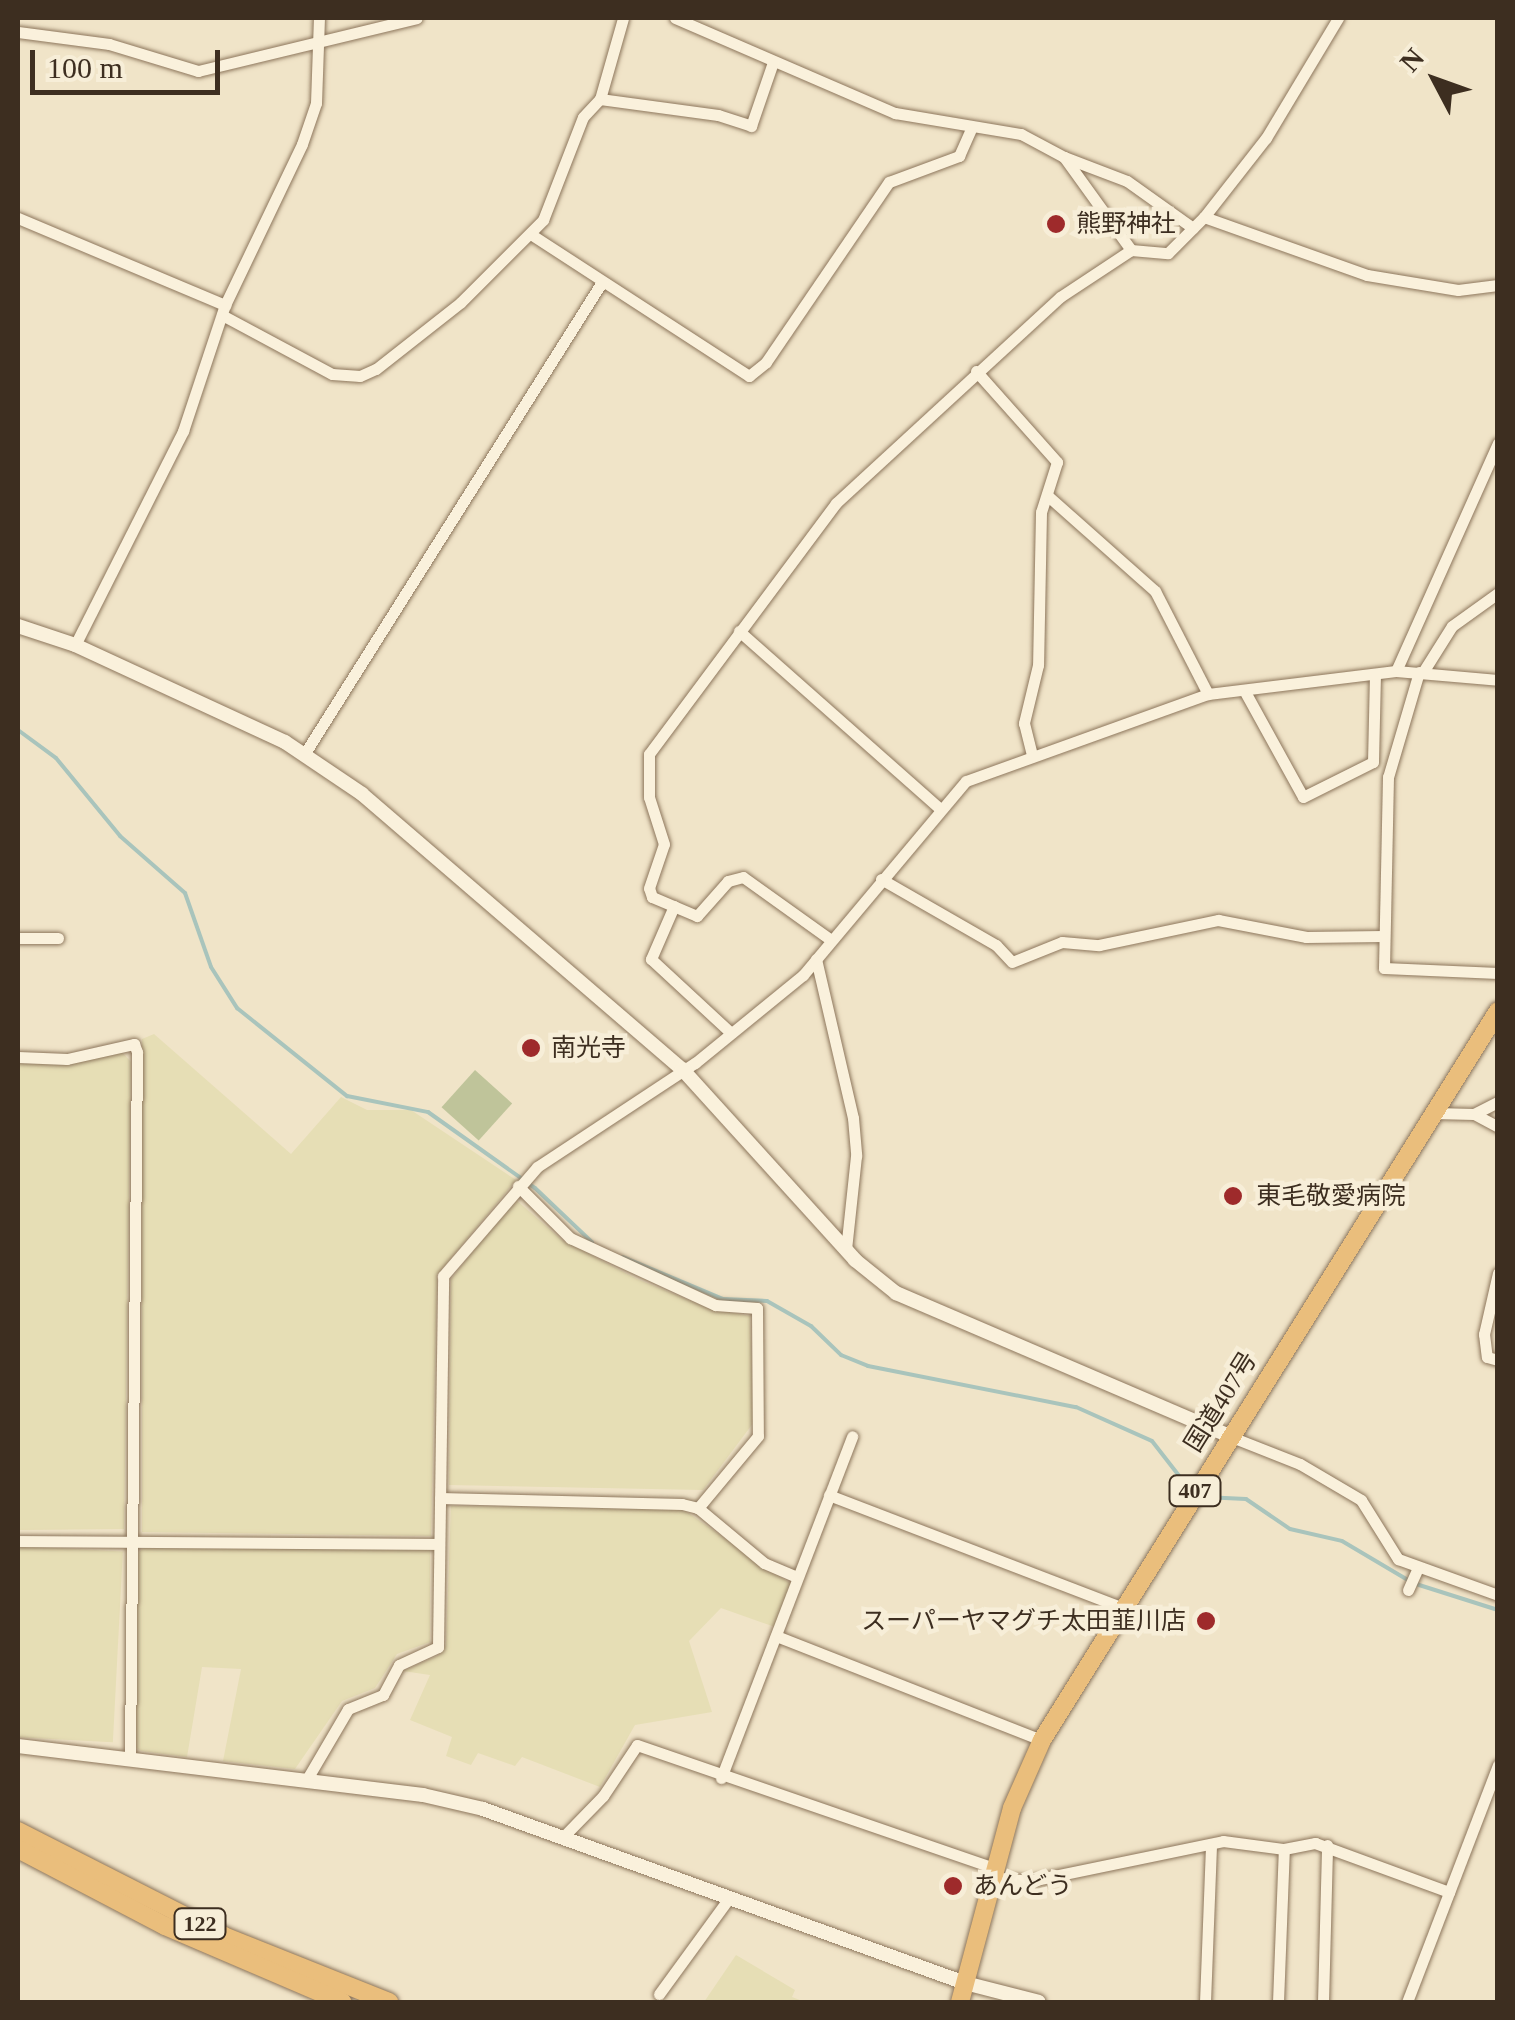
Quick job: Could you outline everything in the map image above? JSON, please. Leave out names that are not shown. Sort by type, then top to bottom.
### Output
[{"type":"highway","name":"国道407号","points":[[960,2002],[993,1872],[1042,1740],[1498,1012]]},
{"type":"highway","name":"122","points":[[18,1831],[224,1936],[389,2002]]},
{"type":"highway","name":"122","points":[[18,1849],[165,1926],[342,2002]]},
{"type":"street","points":[[75,645],[183,431],[224,310],[302,144],[316,103],[322,37],[319,18]]},
{"type":"street","points":[[18,32],[110,44],[184,71],[417,18]]},
{"type":"street","points":[[18,218],[224,310],[332,374],[360,376],[461,302],[532,235],[583,117],[600,98],[623,18]]},
{"type":"street","points":[[675,18],[895,113],[971,129],[1021,134],[1064,157],[1127,181],[1193,228]]},
{"type":"street","points":[[832,940],[743,877],[728,881],[698,916],[648,891],[664,844],[646,760],[836,504],[1060,297],[1131,250],[1168,253],[1193,228],[1266,138],[1338,18]]},
{"type":"street","points":[[600,98],[718,114],[751,126],[773,62]]},
{"type":"street","points":[[532,235],[754,374],[889,182],[959,156],[971,129]]},
{"type":"street","points":[[1064,157],[1131,250]]},
{"type":"street","points":[[1204,216],[1367,275],[1458,290],[1498,285]]},
{"type":"street","points":[[306,753],[602,282]]},
{"type":"street","points":[[976,371],[1054,455],[1058,468],[1041,512],[1038,665],[1024,723],[1032,756]]},
{"type":"street","points":[[1396,672],[1498,443]]},
{"type":"street","points":[[1048,496],[1155,590],[1208,694]]},
{"type":"street","points":[[1498,593],[1452,626],[1421,672],[1388,772],[1384,936],[1388,972],[1498,973]]},
{"type":"street","points":[[18,626],[75,645],[306,753],[362,794],[682,1069],[846,1250],[912,1303],[1300,1464],[1360,1500],[1392,1552],[1416,1572],[1498,1595]]},
{"type":"street","points":[[739,630],[938,807]]},
{"type":"street","points":[[308,1779],[348,1710],[382,1694],[399,1666],[438,1646],[443,1276],[518,1186],[731,1032],[816,958],[938,807],[966,781],[1208,694],[1396,672],[1498,680]]},
{"type":"street","points":[[1244,690],[1303,797],[1373,763],[1374,674]]},
{"type":"street","points":[[882,879],[996,946],[1012,962],[1062,942],[1099,944],[1218,920],[1306,937],[1384,936]]},
{"type":"street","points":[[674,906],[651,959],[731,1032]]},
{"type":"street","points":[[18,938],[58,938]]},
{"type":"street","points":[[816,958],[853,1118],[846,1250]]},
{"type":"street","points":[[18,1058],[67,1059],[134,1044],[138,1052],[130,1759]]},
{"type":"street","points":[[1474,1114],[1498,1102]]},
{"type":"street","points":[[1434,1113],[1474,1114],[1498,1127]]},
{"type":"street","points":[[518,1186],[570,1238],[714,1305],[757,1308],[758,1436],[698,1508]]},
{"type":"street","points":[[1496,1280],[1484,1334],[1487,1357],[1498,1360]]},
{"type":"street","points":[[721,1778],[852,1436]]},
{"type":"street","points":[[829,1495],[1123,1608]]},
{"type":"street","points":[[440,1498],[698,1508],[745,1550],[797,1578]]},
{"type":"street","points":[[18,1541],[439,1544]]},
{"type":"street","points":[[1408,1590],[1416,1572]]},
{"type":"street","points":[[776,1636],[1042,1740]]},
{"type":"street","points":[[564,1836],[602,1796],[637,1744],[721,1778],[870,1821],[960,1861],[1030,1881],[1211,1844],[1284,1849],[1327,1844],[1449,1892]]},
{"type":"street","points":[[18,1746],[438,1798],[564,1836],[965,1983],[1039,2002]]},
{"type":"street","points":[[1407,2002],[1498,1765]]},
{"type":"street","points":[[1205,2002],[1211,1844]]},
{"type":"street","points":[[1323,2002],[1327,1844]]},
{"type":"street","points":[[1278,2002],[1284,1849]]},
{"type":"street","points":[[660,1994],[729,1898]]},
{"type":"shaded area","points":[[154,1034],[291,1154],[341,1097],[367,1110],[411,1110],[516,1180],[437,1275],[431,1536],[142,1532],[142,1039]]},
{"type":"shaded area","points":[[122,1052],[131,1062],[124,1529],[18,1530],[18,1061]]},
{"type":"shaded area","points":[[515,1199],[562,1240],[637,1279],[708,1308],[750,1316],[754,1422],[703,1490],[449,1485],[451,1279]]},
{"type":"shaded area","points":[[451,1506],[681,1508],[791,1584],[775,1627],[721,1608],[689,1641],[712,1712],[635,1725],[600,1787],[522,1757],[515,1766],[478,1753],[471,1765],[446,1756],[452,1737],[410,1720],[430,1675],[403,1671],[439,1655],[446,1645]]},
{"type":"shaded area","points":[[18,1546],[123,1551],[113,1742],[18,1737]]},
{"type":"shaded area","points":[[143,1548],[430,1549],[430,1642],[397,1654],[375,1688],[342,1701],[295,1769],[223,1761],[241,1669],[202,1667],[187,1757],[141,1751],[135,1747],[137,1555]]},
{"type":"shaded area","points":[[736,1955],[795,1990],[792,1997],[805,2002],[704,2002]]},
{"type":"green space","points":[[475,1070],[512,1103],[479,1141],[442,1107]]},
{"type":"waterway","points":[[18,730],[56,758],[120,836],[185,893],[211,967],[237,1008],[347,1096],[428,1112],[535,1188],[592,1242]]},
{"type":"waterway","points":[[623,1257],[723,1299],[767,1301],[811,1326],[841,1355],[868,1366],[1076,1407],[1152,1441],[1187,1486]]},
{"type":"waterway","points":[[1204,1497],[1246,1499],[1290,1529],[1342,1541],[1408,1580]]},
{"type":"waterway","points":[[1416,1584],[1498,1610]]},
{"type":"place","name":"熊野神社","points":[[1056,224]]},
{"type":"place","name":"南光寺","points":[[531,1048]]},
{"type":"place","name":"東毛敬愛病院","points":[[1233,1196]]},
{"type":"place","name":"スーパーヤマグチ太田韮川店","points":[[1206,1621]]},
{"type":"place","name":"あんどう","points":[[953,1886]]}]
